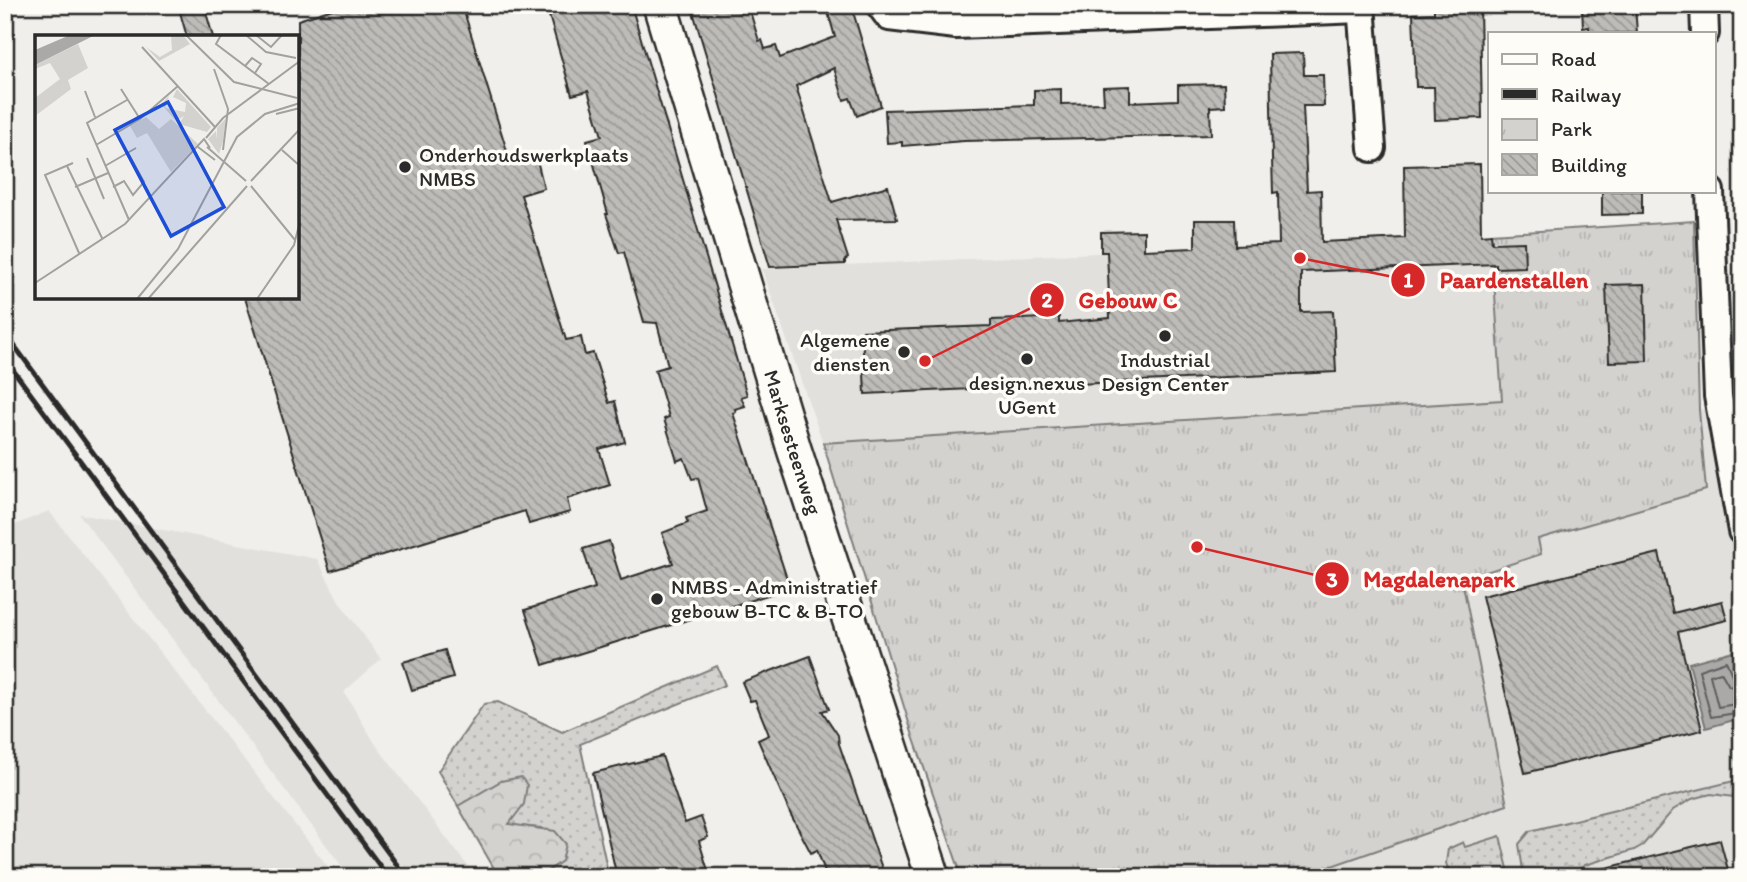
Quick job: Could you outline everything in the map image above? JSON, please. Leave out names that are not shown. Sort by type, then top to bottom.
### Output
[{"type":"street","name":"Marksesteenweg","points":[[660,5],[786,424],[933,877]]},
{"type":"street","points":[[1704,5],[1705,32]]},
{"type":"street","points":[[884,11],[956,25],[1361,7],[1372,148]]},
{"type":"street","points":[[1710,192],[1742,531]]},
{"type":"shaded area","points":[[1694,221],[1699,409],[1742,411],[1742,877],[962,877],[913,736],[823,443],[762,269],[1491,234]]},
{"type":"shaded area","points":[[49,511],[336,877],[5,877],[5,529]]},
{"type":"shaded area","points":[[79,514],[317,559],[340,603],[381,659],[344,692],[376,745],[476,877],[350,877]]},
{"type":"green space","points":[[1694,221],[1699,410],[1706,490],[1538,539],[1541,554],[1462,580],[1507,805],[1300,877],[962,877],[913,736],[823,443],[1502,400],[1491,234]]},
{"type":"green space","points":[[717,666],[725,685],[580,744],[609,877],[539,877],[562,861],[541,828],[509,825],[501,781],[458,806],[438,771],[484,704],[498,702],[562,732]]},
{"type":"green space","points":[[521,777],[527,785],[524,804],[509,824],[555,831],[566,844],[562,861],[539,877],[499,877],[458,806],[501,781]]},
{"type":"green space","points":[[1742,779],[1742,798],[1711,794],[1692,799],[1673,810],[1643,845],[1634,850],[1585,865],[1568,877],[1524,877],[1519,844],[1530,831]]},
{"type":"green space","points":[[1500,836],[1510,877],[1451,877],[1446,863],[1448,849],[1463,842],[1465,847]]},
{"type":"water","points":[[1733,651],[1742,686],[1741,718],[1706,728],[1689,663]]},
{"type":"building","points":[[178,5],[204,5],[212,35],[186,35]]},
{"type":"building","name":"Onderhoudswerkplaats NMBS","points":[[345,5],[462,5],[511,164],[536,156],[544,188],[521,195],[566,340],[581,337],[585,355],[593,353],[609,403],[615,401],[625,442],[599,449],[610,485],[567,499],[570,512],[529,524],[525,511],[330,571],[245,299],[299,299],[298,20]]},
{"type":"building","points":[[546,5],[631,5],[747,395],[741,397],[745,406],[735,409],[736,412],[733,413],[790,588],[543,665],[525,610],[595,588],[583,549],[609,541],[621,580],[673,563],[662,533],[688,523],[686,518],[707,511],[698,478],[692,479],[684,458],[677,461],[664,419],[669,417],[655,370],[668,366],[657,323],[644,322],[624,252],[619,253],[606,214],[587,140],[602,136],[588,91],[572,95]]},
{"type":"building","points":[[691,5],[748,5],[759,41],[762,40],[765,49],[776,46],[780,58],[835,37],[826,5],[851,5],[881,106],[857,116],[850,98],[844,100],[834,68],[796,86],[832,202],[888,186],[897,219],[836,220],[848,258],[845,264],[770,267]]},
{"type":"building","points":[[1434,5],[1480,5],[1482,118],[1435,120],[1434,87],[1416,87],[1413,14],[1434,13]]},
{"type":"building","points":[[1582,5],[1635,5],[1637,32],[1590,32],[1589,27],[1583,28]]},
{"type":"building","points":[[1303,53],[1304,75],[1323,75],[1324,106],[1303,106],[1307,191],[1321,190],[1322,242],[1405,238],[1404,166],[1480,164],[1481,235],[1491,234],[1492,243],[1524,242],[1525,267],[1496,268],[1496,264],[1301,272],[1301,312],[1333,311],[1336,372],[865,394],[862,331],[991,326],[991,320],[1059,317],[1059,323],[1110,318],[1107,252],[1101,252],[1101,232],[1144,231],[1144,250],[1195,248],[1195,220],[1234,220],[1235,246],[1279,244],[1278,192],[1273,193],[1270,54]]},
{"type":"building","points":[[1224,84],[1225,106],[1210,107],[1211,135],[964,141],[902,146],[902,142],[887,143],[885,110],[1034,105],[1034,90],[1061,89],[1061,104],[1104,103],[1103,87],[1130,86],[1130,102],[1178,100],[1178,85]]},
{"type":"building","points":[[1602,192],[1642,192],[1642,214],[1602,215]]},
{"type":"building","points":[[1645,284],[1647,361],[1609,362],[1606,285]]},
{"type":"building","points":[[1659,553],[1673,613],[1722,601],[1727,620],[1678,632],[1702,730],[1525,773],[1482,596]]},
{"type":"building","points":[[445,650],[453,678],[412,690],[403,662]]},
{"type":"building","points":[[810,656],[829,709],[822,711],[838,735],[885,877],[827,877],[817,850],[811,853],[790,813],[758,740],[769,735],[755,700],[750,701],[742,682]]},
{"type":"building","points":[[662,756],[685,823],[701,817],[708,837],[699,841],[710,877],[617,877],[593,773]]},
{"type":"building","points":[[1720,840],[1730,877],[1603,877],[1602,869]]},
{"type":"railway","points":[[5,333],[406,877]]},
{"type":"railway","points":[[5,359],[388,877]]},
{"type":"place","name":"Onderhoudswerkplaats NMBS","points":[[405,167]]},
{"type":"place","name":"Paardenstallen","points":[[1300,258]]},
{"type":"place","name":"Industrial Design Center","points":[[1165,336]]},
{"type":"place","name":"Algemene diensten","points":[[904,352]]},
{"type":"place","name":"design.nexus UGent","points":[[1027,359]]},
{"type":"place","name":"Gebouw C","points":[[925,361]]},
{"type":"place","name":"Magdalenapark","points":[[1197,547]]},
{"type":"place","name":"NMBS - Administratief gebouw B-TC & B-TO","points":[[657,599]]}]
